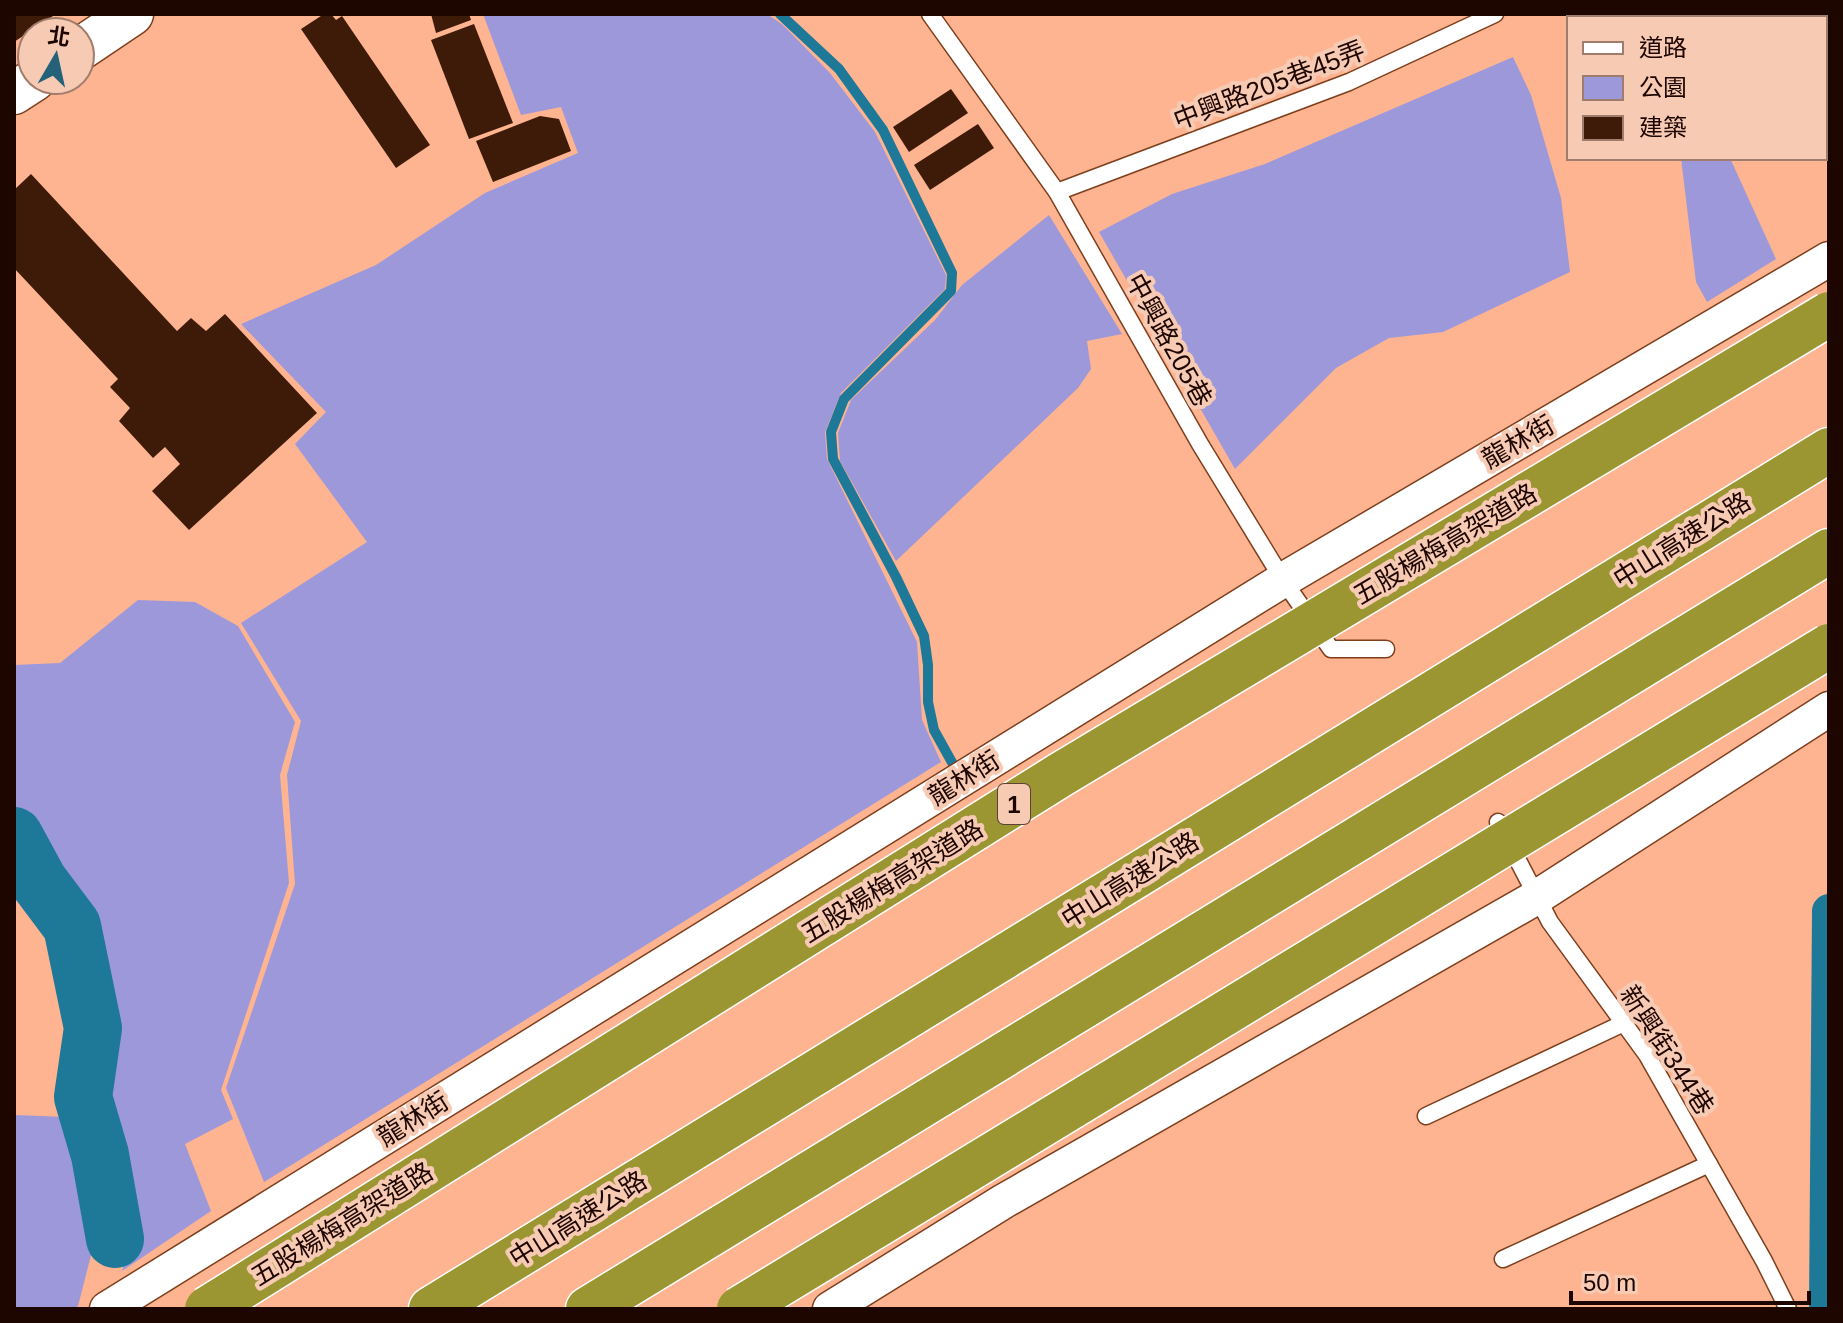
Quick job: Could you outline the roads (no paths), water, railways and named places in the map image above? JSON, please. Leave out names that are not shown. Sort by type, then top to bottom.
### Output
[{"type":"highway","name":"五股楊梅高架道路","points":[[207,1309],[1060,775],[1829,314]]},
{"type":"highway","name":"中山高速公路","points":[[431,1309],[1829,450]]},
{"type":"highway","points":[[588,1309],[1829,551]]},
{"type":"highway","points":[[739,1309],[1829,646]]},
{"type":"street","points":[[96,38],[132,14]]},
{"type":"street","name":"龍林街","points":[[107,1309],[1283,580],[1829,259]]},
{"type":"street","points":[[830,1309],[1004,1201],[1537,897],[1829,709]]},
{"type":"lane","name":"中興路205巷","points":[[930,14],[1057,192],[1200,444],[1283,580],[1331,649],[1386,649]]},
{"type":"lane","name":"中興路205巷45弄","points":[[1057,192],[1349,82],[1495,14]]},
{"type":"lane","name":"新興街344巷","points":[[1498,822],[1550,922],[1647,1055],[1788,1309]]},
{"type":"lane","points":[[1426,1116],[1624,1023]]},
{"type":"lane","points":[[1503,1259],[1709,1164]]},
{"type":"waterway","points":[[780,14],[839,69],[883,130],[952,273],[951,291],[844,399],[831,432],[833,459],[924,636],[928,702],[934,730],[954,766]]},
{"type":"waterway","points":[[14,836],[39,882],[72,926],[93,1028],[83,1097],[100,1155],[115,1239]]},
{"type":"waterway","points":[[1826,1309],[1829,911]]}]
